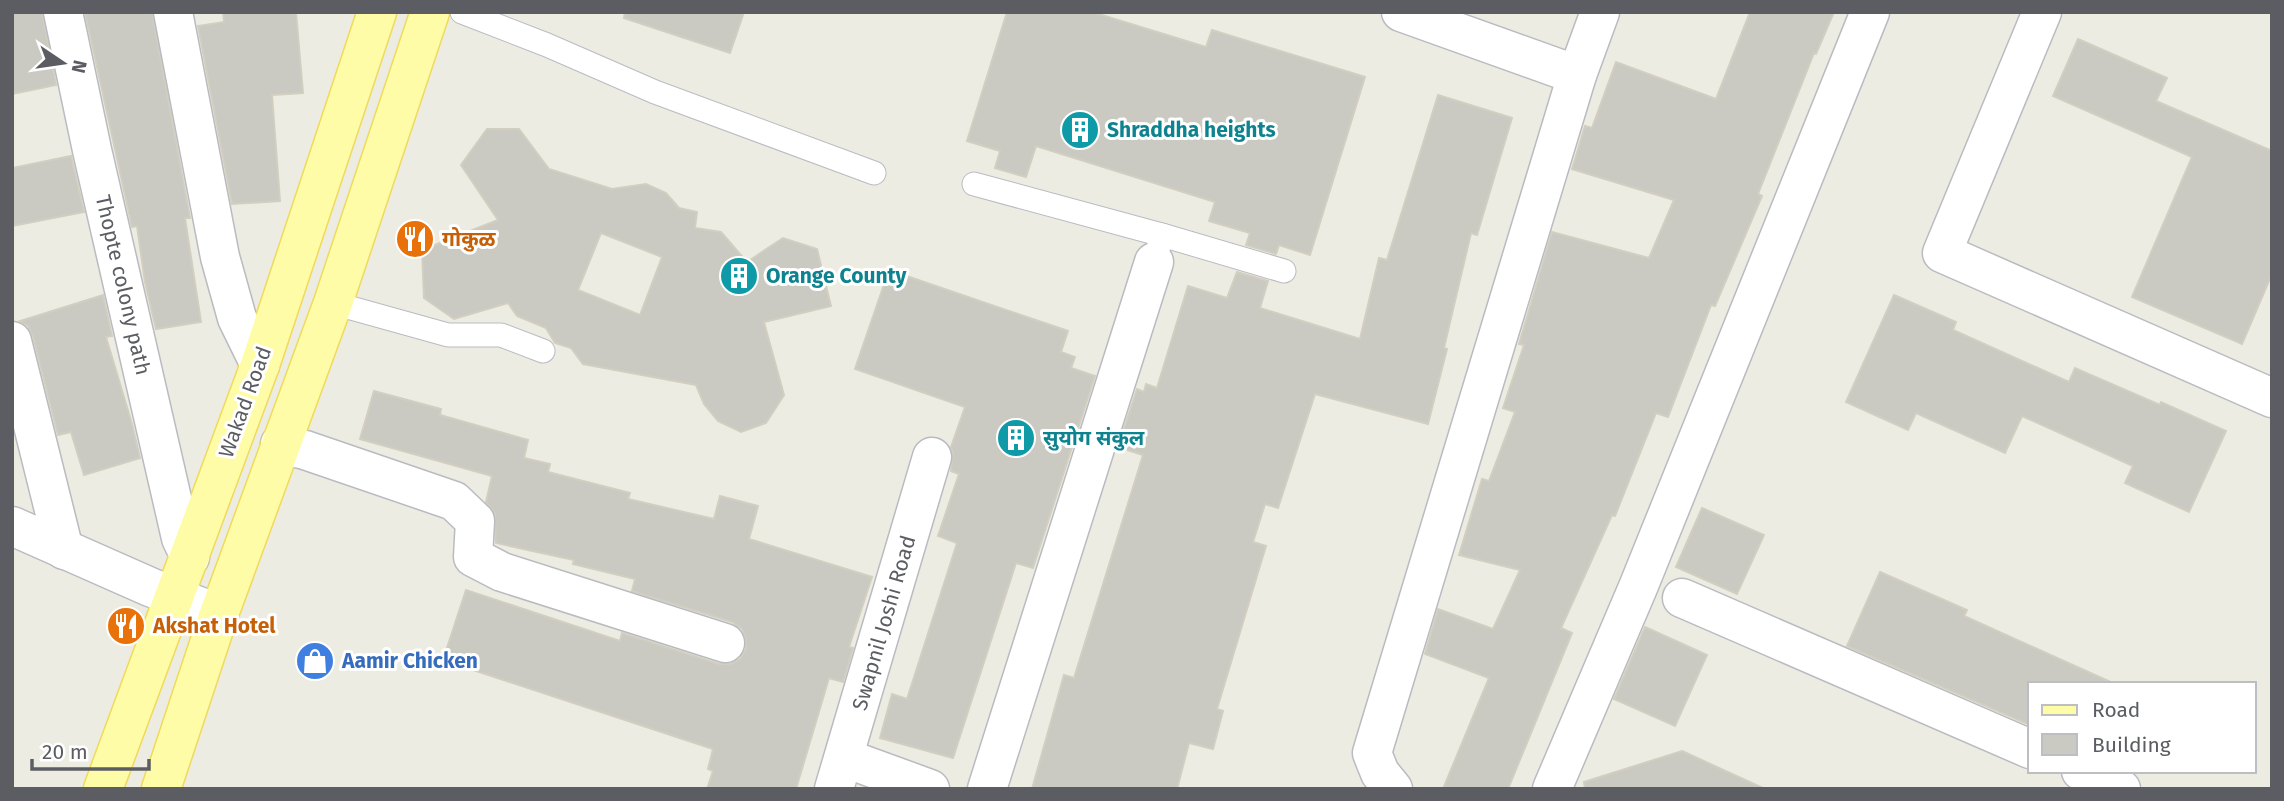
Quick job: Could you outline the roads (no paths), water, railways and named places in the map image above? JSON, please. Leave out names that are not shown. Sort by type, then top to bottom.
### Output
[{"type":"main road","name":"Wakad Road","points":[[103,789],[260,365],[377,12]]},
{"type":"main road","points":[[161,789],[219,614],[333,303],[430,12]]},
{"type":"street","name":"Thopte colony path","points":[[63,12],[181,538],[190,556]]},
{"type":"street","points":[[173,12],[220,257],[237,318],[260,365]]},
{"type":"street","points":[[1393,789],[1380,773],[1372,753],[1577,75],[1600,12]]},
{"type":"street","points":[[1552,789],[1645,573],[1870,12]]},
{"type":"street","points":[[2042,12],[1942,253],[2272,398]]},
{"type":"street","points":[[1415,15],[1577,75]]},
{"type":"street","points":[[987,789],[1158,249]]},
{"type":"street","points":[[12,341],[64,550]]},
{"type":"street","points":[[280,444],[454,501],[475,521],[473,557],[502,572],[725,643]]},
{"type":"street","name":"Swapnil Joshi Road","points":[[840,773],[932,457]]},
{"type":"street","points":[[12,526],[219,614]]},
{"type":"street","points":[[1682,598],[2028,748]]},
{"type":"street","points":[[840,773],[930,789]]},
{"type":"street","points":[[2085,773],[2121,789]]},
{"type":"lane","points":[[462,12],[655,92],[874,173]]},
{"type":"lane","points":[[974,184],[1158,249],[1284,271]]},
{"type":"lane","points":[[333,303],[448,335],[501,335],[543,351]]},
{"type":"place","name":"Shraddha heights","points":[[1080,130]]},
{"type":"place","name":"गोकुळ","points":[[415,239]]},
{"type":"place","name":"Orange County","points":[[739,276]]},
{"type":"place","name":"सुयोग संकुल","points":[[1016,438]]},
{"type":"place","name":"Akshat Hotel","points":[[126,626]]},
{"type":"place","name":"Aamir Chicken","points":[[315,661]]}]
